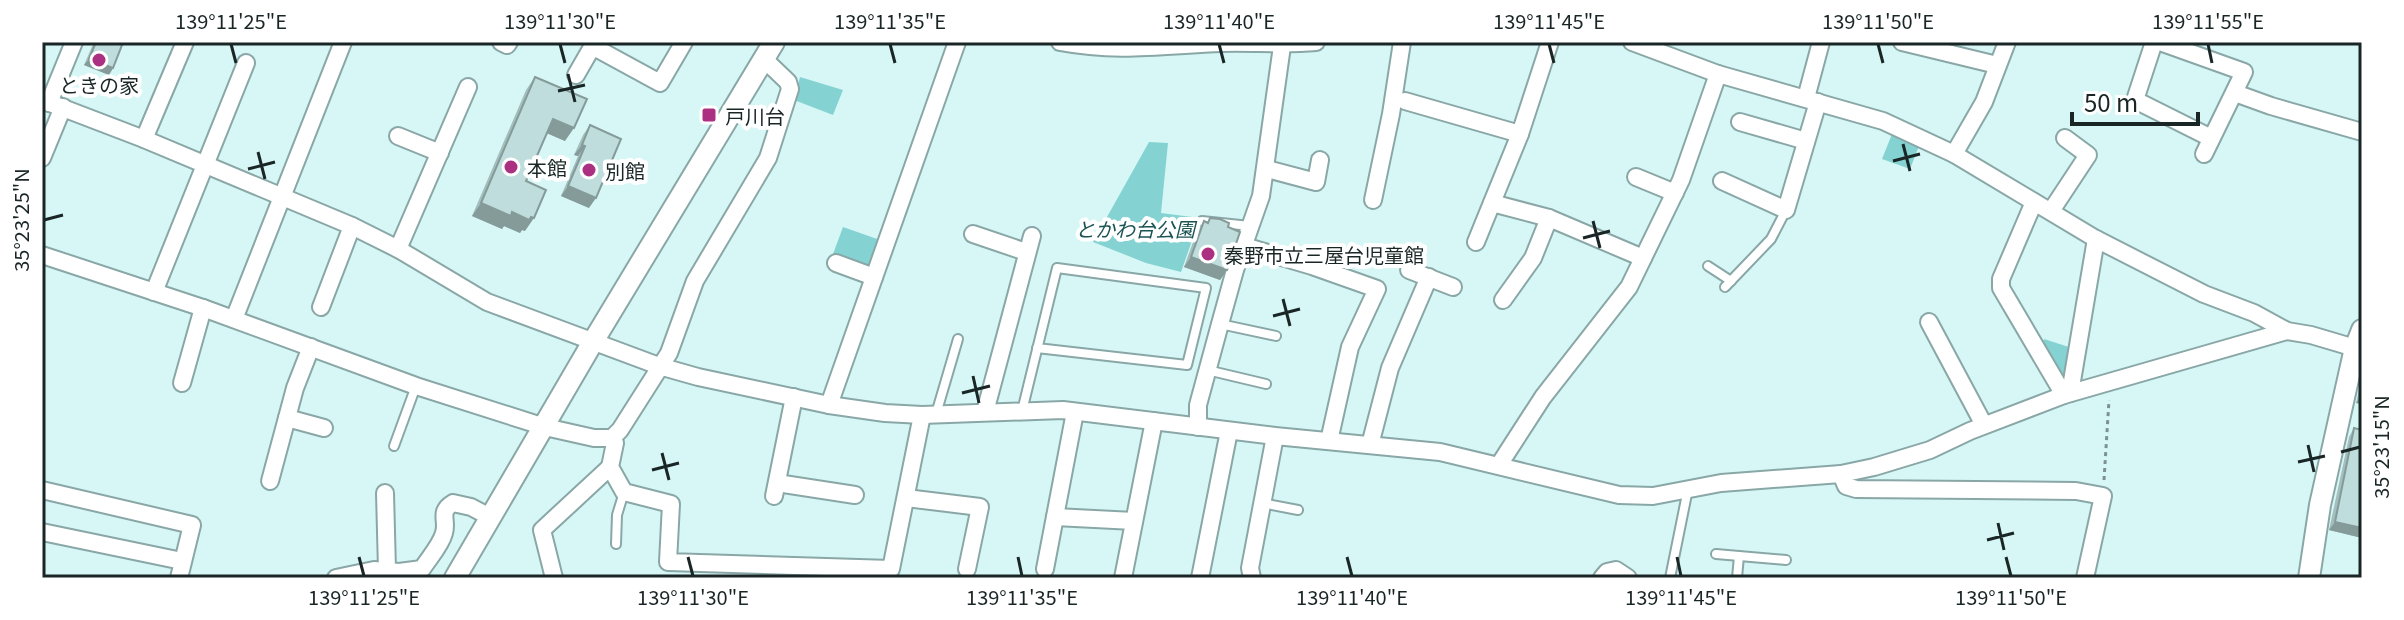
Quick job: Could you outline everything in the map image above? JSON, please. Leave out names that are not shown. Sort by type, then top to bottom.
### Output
[{"type":"street","points":[[42,158],[51,103],[74,42]]},
{"type":"street","points":[[144,139],[185,42]]},
{"type":"street","points":[[234,319],[343,42]]},
{"type":"street","points":[[501,42],[507,45],[509,42]]},
{"type":"street","points":[[576,75],[594,44],[660,83],[684,42]]},
{"type":"street","points":[[829,405],[957,42]]},
{"type":"street","points":[[1060,42],[1124,50],[1239,42],[1282,46],[1316,42]]},
{"type":"street","points":[[1373,200],[1402,42]]},
{"type":"street","points":[[1476,242],[1520,134],[1550,42]]},
{"type":"street","points":[[1632,42],[1718,74],[1883,121],[1954,154],[2096,239],[2204,294],[2254,313],[2287,331],[2360,343],[2320,505],[2309,578]]},
{"type":"street","points":[[1722,181],[1786,210],[1806,141],[1821,42]]},
{"type":"street","points":[[1902,42],[1997,65]]},
{"type":"street","points":[[1954,154],[1984,102],[2007,42]]},
{"type":"street","points":[[2204,154],[2244,72],[2157,42],[2135,100],[2211,138]]},
{"type":"street","points":[[1198,427],[1198,405],[1207,370],[1267,169],[1282,46]]},
{"type":"street","points":[[42,255],[203,308],[416,386],[545,427],[594,438],[612,438],[669,353],[695,281],[768,158],[788,98],[788,82],[769,50],[594,340],[545,427],[455,578]]},
{"type":"street","points":[[154,292],[246,63]]},
{"type":"street","points":[[1499,465],[1543,397],[1629,287],[1675,193],[1718,74]]},
{"type":"street","points":[[398,249],[468,87]]},
{"type":"street","points":[[2235,93],[2362,132]]},
{"type":"street","points":[[1405,101],[1520,134]]},
{"type":"street","points":[[51,103],[352,226],[398,249],[487,302],[659,366],[829,405],[885,413],[1075,412],[1440,452],[1619,495],[1653,496],[1721,483],[1841,474],[1910,458],[1984,425],[2067,394],[2287,331]]},
{"type":"street","points":[[1740,122],[1806,141]]},
{"type":"street","points":[[398,136],[440,153]]},
{"type":"street","points":[[2051,211],[2088,155],[2065,138]]},
{"type":"street","points":[[1267,169],[1316,182],[1320,160]]},
{"type":"street","points":[[1636,177],[1675,193]]},
{"type":"street","points":[[2034,202],[2001,279],[2001,288],[2067,394]]},
{"type":"street","points":[[1492,203],[1549,218],[1643,258]]},
{"type":"street","points":[[1503,300],[1533,258],[1549,218]]},
{"type":"street","points":[[321,307],[352,226]]},
{"type":"street","points":[[973,234],[1029,244],[1001,315],[985,412]]},
{"type":"street","points":[[2067,394],[2096,239]]},
{"type":"street","points":[[1244,246],[1377,289],[1350,347],[1329,441]]},
{"type":"street","points":[[836,263],[874,277]]},
{"type":"street","points":[[1409,270],[1453,287]]},
{"type":"street","points":[[1370,445],[1390,368],[1429,277]]},
{"type":"street","points":[[182,383],[203,308]]},
{"type":"street","points":[[1929,322],[1984,425]]},
{"type":"street","points":[[270,481],[311,347]]},
{"type":"street","points":[[794,397],[775,489],[836,500],[855,495]]},
{"type":"street","points":[[1045,569],[1075,412]]},
{"type":"street","points":[[610,467],[624,492],[671,504],[668,562],[891,569],[929,414]]},
{"type":"street","points":[[287,418],[324,428]]},
{"type":"street","points":[[1123,578],[1154,421]]},
{"type":"street","points":[[1200,578],[1229,431]]},
{"type":"street","points":[[1252,578],[1250,568],[1275,436]]},
{"type":"street","points":[[554,578],[542,530],[610,467],[615,443],[612,438]]},
{"type":"street","points":[[1841,474],[1846,486],[1856,489],[2076,491],[2103,496],[2085,578]]},
{"type":"street","points":[[42,490],[192,525],[180,570],[42,532]]},
{"type":"street","points":[[385,493],[387,570]]},
{"type":"street","points":[[906,498],[980,507],[967,569]]},
{"type":"street","points":[[336,578],[374,570],[399,572],[422,569],[445,533],[443,513],[453,503],[471,507],[490,517]]},
{"type":"street","points":[[1055,517],[1134,521]]},
{"type":"street","points":[[1602,578],[1607,572],[1616,570],[1628,578]]},
{"type":"lane","points":[[1708,266],[1728,284],[1771,239],[1786,210]]},
{"type":"lane","points":[[1202,221],[1251,226]]},
{"type":"lane","points":[[1022,411],[1025,397],[1036,354],[1039,340],[1057,268],[1206,288],[1187,365],[1052,349],[1037,348]]},
{"type":"lane","points":[[1220,324],[1276,336]]},
{"type":"lane","points":[[929,414],[958,339]]},
{"type":"lane","points":[[1207,370],[1266,384]]},
{"type":"lane","points":[[394,446],[416,386]]},
{"type":"lane","points":[[1670,578],[1688,488]]},
{"type":"lane","points":[[616,544],[617,515],[624,492]]},
{"type":"lane","points":[[1262,503],[1298,510]]},
{"type":"lane","points":[[1716,554],[1786,560]]},
{"type":"lane","points":[[1737,578],[1739,556]]},
{"type":"path","points":[[2103,496],[2111,381]]},
{"type":"green space","points":[[800,77],[843,90],[833,115],[794,100]]},
{"type":"green space","points":[[1892,134],[1919,146],[1910,169],[1882,159]]},
{"type":"green space","name":"とかわ台公園","points":[[1149,142],[1168,143],[1161,213],[1200,218],[1181,272],[1146,263],[1093,242]]},
{"type":"green space","points":[[843,227],[880,240],[872,263],[865,266],[833,254]]},
{"type":"green space","points":[[2044,339],[2072,348],[2066,374],[2060,375],[2042,345]]},
{"type":"building","name":"ときの家","points":[[96,42],[122,45],[113,68],[89,59]]},
{"type":"building","name":"本館","points":[[535,77],[587,99],[574,128],[553,119],[526,181],[546,190],[534,218],[529,220],[481,203]]},
{"type":"building","name":"別館","points":[[590,125],[621,139],[596,198],[568,186],[585,146],[582,145]]},
{"type":"building","name":"秦野市立三屋台児童館","points":[[1210,218],[1229,223],[1228,227],[1240,232],[1227,270],[1191,257],[1204,221],[1208,223]]},
{"type":"building","points":[[2354,428],[2362,430],[2362,528],[2335,522]]},
{"type":"place","name":"ときの家","points":[[99,60]]},
{"type":"place","name":"戸川台","points":[[709,115]]},
{"type":"place","name":"本館","points":[[511,167]]},
{"type":"place","name":"別館","points":[[589,170]]},
{"type":"place","name":"秦野市立三屋台児童館","points":[[1208,254]]}]
